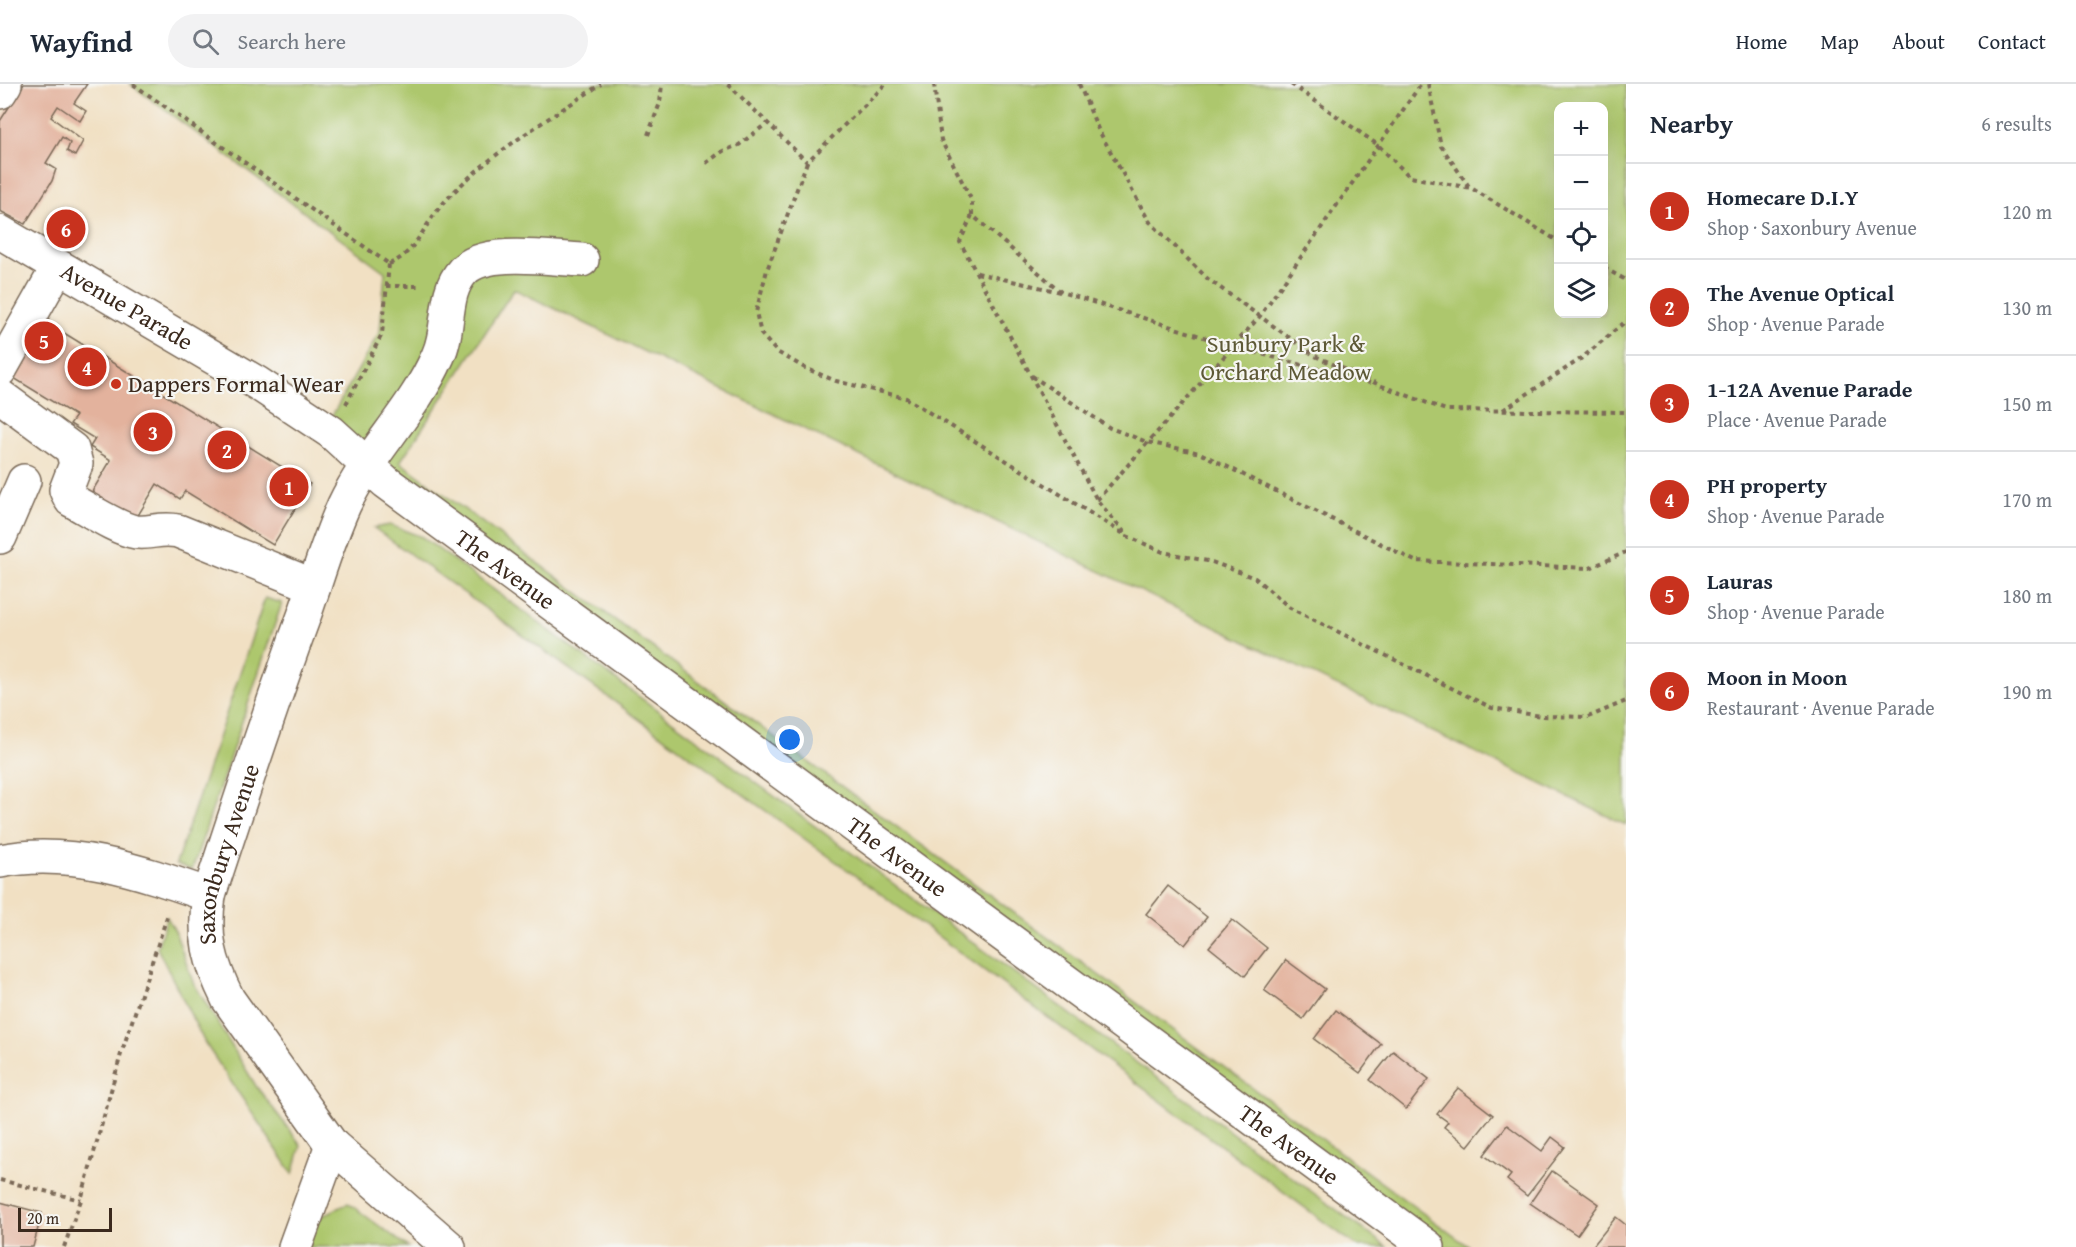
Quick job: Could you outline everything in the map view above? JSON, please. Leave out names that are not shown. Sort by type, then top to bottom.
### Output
[{"type":"street","points":[[0,92],[5,84]]},
{"type":"street","name":"Avenue Parade","points":[[0,232],[257,383],[331,432],[369,465]]},
{"type":"street","name":"Saxonbury Avenue","points":[[449,1247],[332,1145],[224,990],[215,973],[207,942],[209,895],[314,586],[344,505],[369,465],[414,403],[440,354],[451,291],[464,270],[485,259],[507,256],[582,260]]},
{"type":"street","points":[[0,370],[58,267]]},
{"type":"street","points":[[0,396],[72,449],[76,464],[66,490],[71,500],[133,531],[147,532],[162,527],[178,531],[314,586]]},
{"type":"street","name":"The Avenue","points":[[369,465],[386,483],[1428,1247]]},
{"type":"street","points":[[0,537],[24,481]]},
{"type":"street","points":[[0,861],[26,856],[64,857],[120,866],[209,895]]},
{"type":"street","points":[[295,1247],[332,1145]]},
{"type":"path","points":[[134,84],[389,264]]},
{"type":"path","points":[[389,264],[409,253],[439,207],[477,170],[601,84]]},
{"type":"path","points":[[648,135],[660,104],[662,84]]},
{"type":"path","points":[[728,84],[807,162]]},
{"type":"path","points":[[886,84],[807,162],[766,270],[756,312],[761,334],[777,352],[805,368],[836,381],[906,398],[1127,536],[1163,552],[1212,562],[1256,578],[1290,608],[1492,708],[1541,716],[1588,717],[1626,701]]},
{"type":"path","points":[[934,84],[941,140],[972,201],[972,215],[960,242],[1097,500],[1127,536]]},
{"type":"path","points":[[1079,84],[1098,129],[1149,221],[1208,279],[1316,356],[1382,386],[1446,410],[1626,412]]},
{"type":"path","points":[[1291,84],[1378,145],[1410,177],[1471,188],[1554,239]]},
{"type":"path","points":[[1097,500],[1235,347],[1260,316],[1421,84]]},
{"type":"path","points":[[1428,84],[1441,146],[1471,188]]},
{"type":"path","points":[[706,164],[723,151],[739,145],[766,124]]},
{"type":"path","points":[[972,215],[1061,292]]},
{"type":"path","points":[[331,432],[382,334],[389,264]]},
{"type":"path","points":[[1608,270],[1626,280]]},
{"type":"path","points":[[976,272],[1061,292],[1235,347],[1382,386]]},
{"type":"path","points":[[1503,411],[1582,358],[1626,321]]},
{"type":"path","points":[[1032,376],[1110,428],[1147,442],[1200,453],[1415,561],[1590,568],[1626,552]]},
{"type":"path","points":[[0,1180],[81,1200]]},
{"type":"green space","name":"Sunbury Park & Orchard Meadow","points":[[130,84],[1626,84],[1626,825],[514,289],[400,462],[1469,1247],[1442,1247],[325,428],[380,331],[385,272]]},
{"type":"green space","points":[[390,525],[422,537],[1387,1247],[1358,1247],[885,897],[374,528]]},
{"type":"green space","points":[[265,598],[282,603],[192,870],[176,864]]},
{"type":"green space","points":[[167,917],[175,931],[193,982],[256,1086],[301,1145],[293,1174],[205,1043],[157,948]]},
{"type":"green space","points":[[348,1203],[408,1247],[297,1247],[302,1226]]},
{"type":"building","points":[[24,84],[87,84],[74,103],[86,111],[80,121],[58,106],[51,117],[83,141],[75,156],[67,151],[70,143],[62,137],[46,163],[56,169],[52,181],[25,224],[0,211],[0,121]]},
{"type":"building","points":[[38,317],[310,484],[273,545],[185,491],[180,499],[157,484],[134,522],[90,495],[111,460],[90,447],[95,439],[70,424],[76,416],[4,372]]},
{"type":"building","points":[[1168,886],[1207,917],[1185,945],[1146,914]]},
{"type":"building","points":[[1232,920],[1267,948],[1245,976],[1209,947]]},
{"type":"building","points":[[1286,960],[1325,989],[1303,1019],[1264,990]]},
{"type":"building","points":[[1336,1010],[1381,1044],[1360,1073],[1314,1039]]},
{"type":"building","points":[[1393,1051],[1429,1079],[1406,1109],[1370,1080]]},
{"type":"building","points":[[1458,1088],[1493,1115],[1468,1146],[1444,1127],[1448,1122],[1437,1114]]},
{"type":"building","points":[[1507,1125],[1542,1151],[1552,1137],[1565,1147],[1527,1196],[1507,1180],[1511,1175],[1484,1155]]},
{"type":"building","points":[[1552,1171],[1599,1204],[1577,1235],[1530,1203]]},
{"type":"building","points":[[0,1202],[42,1213],[33,1247],[0,1247]]},
{"type":"building","points":[[1616,1217],[1626,1225],[1626,1247],[1592,1247]]},
{"type":"place","name":"Moon in Moon","points":[[66,229]]},
{"type":"place","name":"Lauras","points":[[44,341]]},
{"type":"place","name":"PH property","points":[[87,367]]},
{"type":"place","name":"Dappers Formal Wear","points":[[116,384]]},
{"type":"place","name":"1-12A Avenue Parade","points":[[153,432]]},
{"type":"place","name":"The Avenue Optical","points":[[227,450]]},
{"type":"place","name":"Homecare D.I.Y","points":[[289,487]]}]
